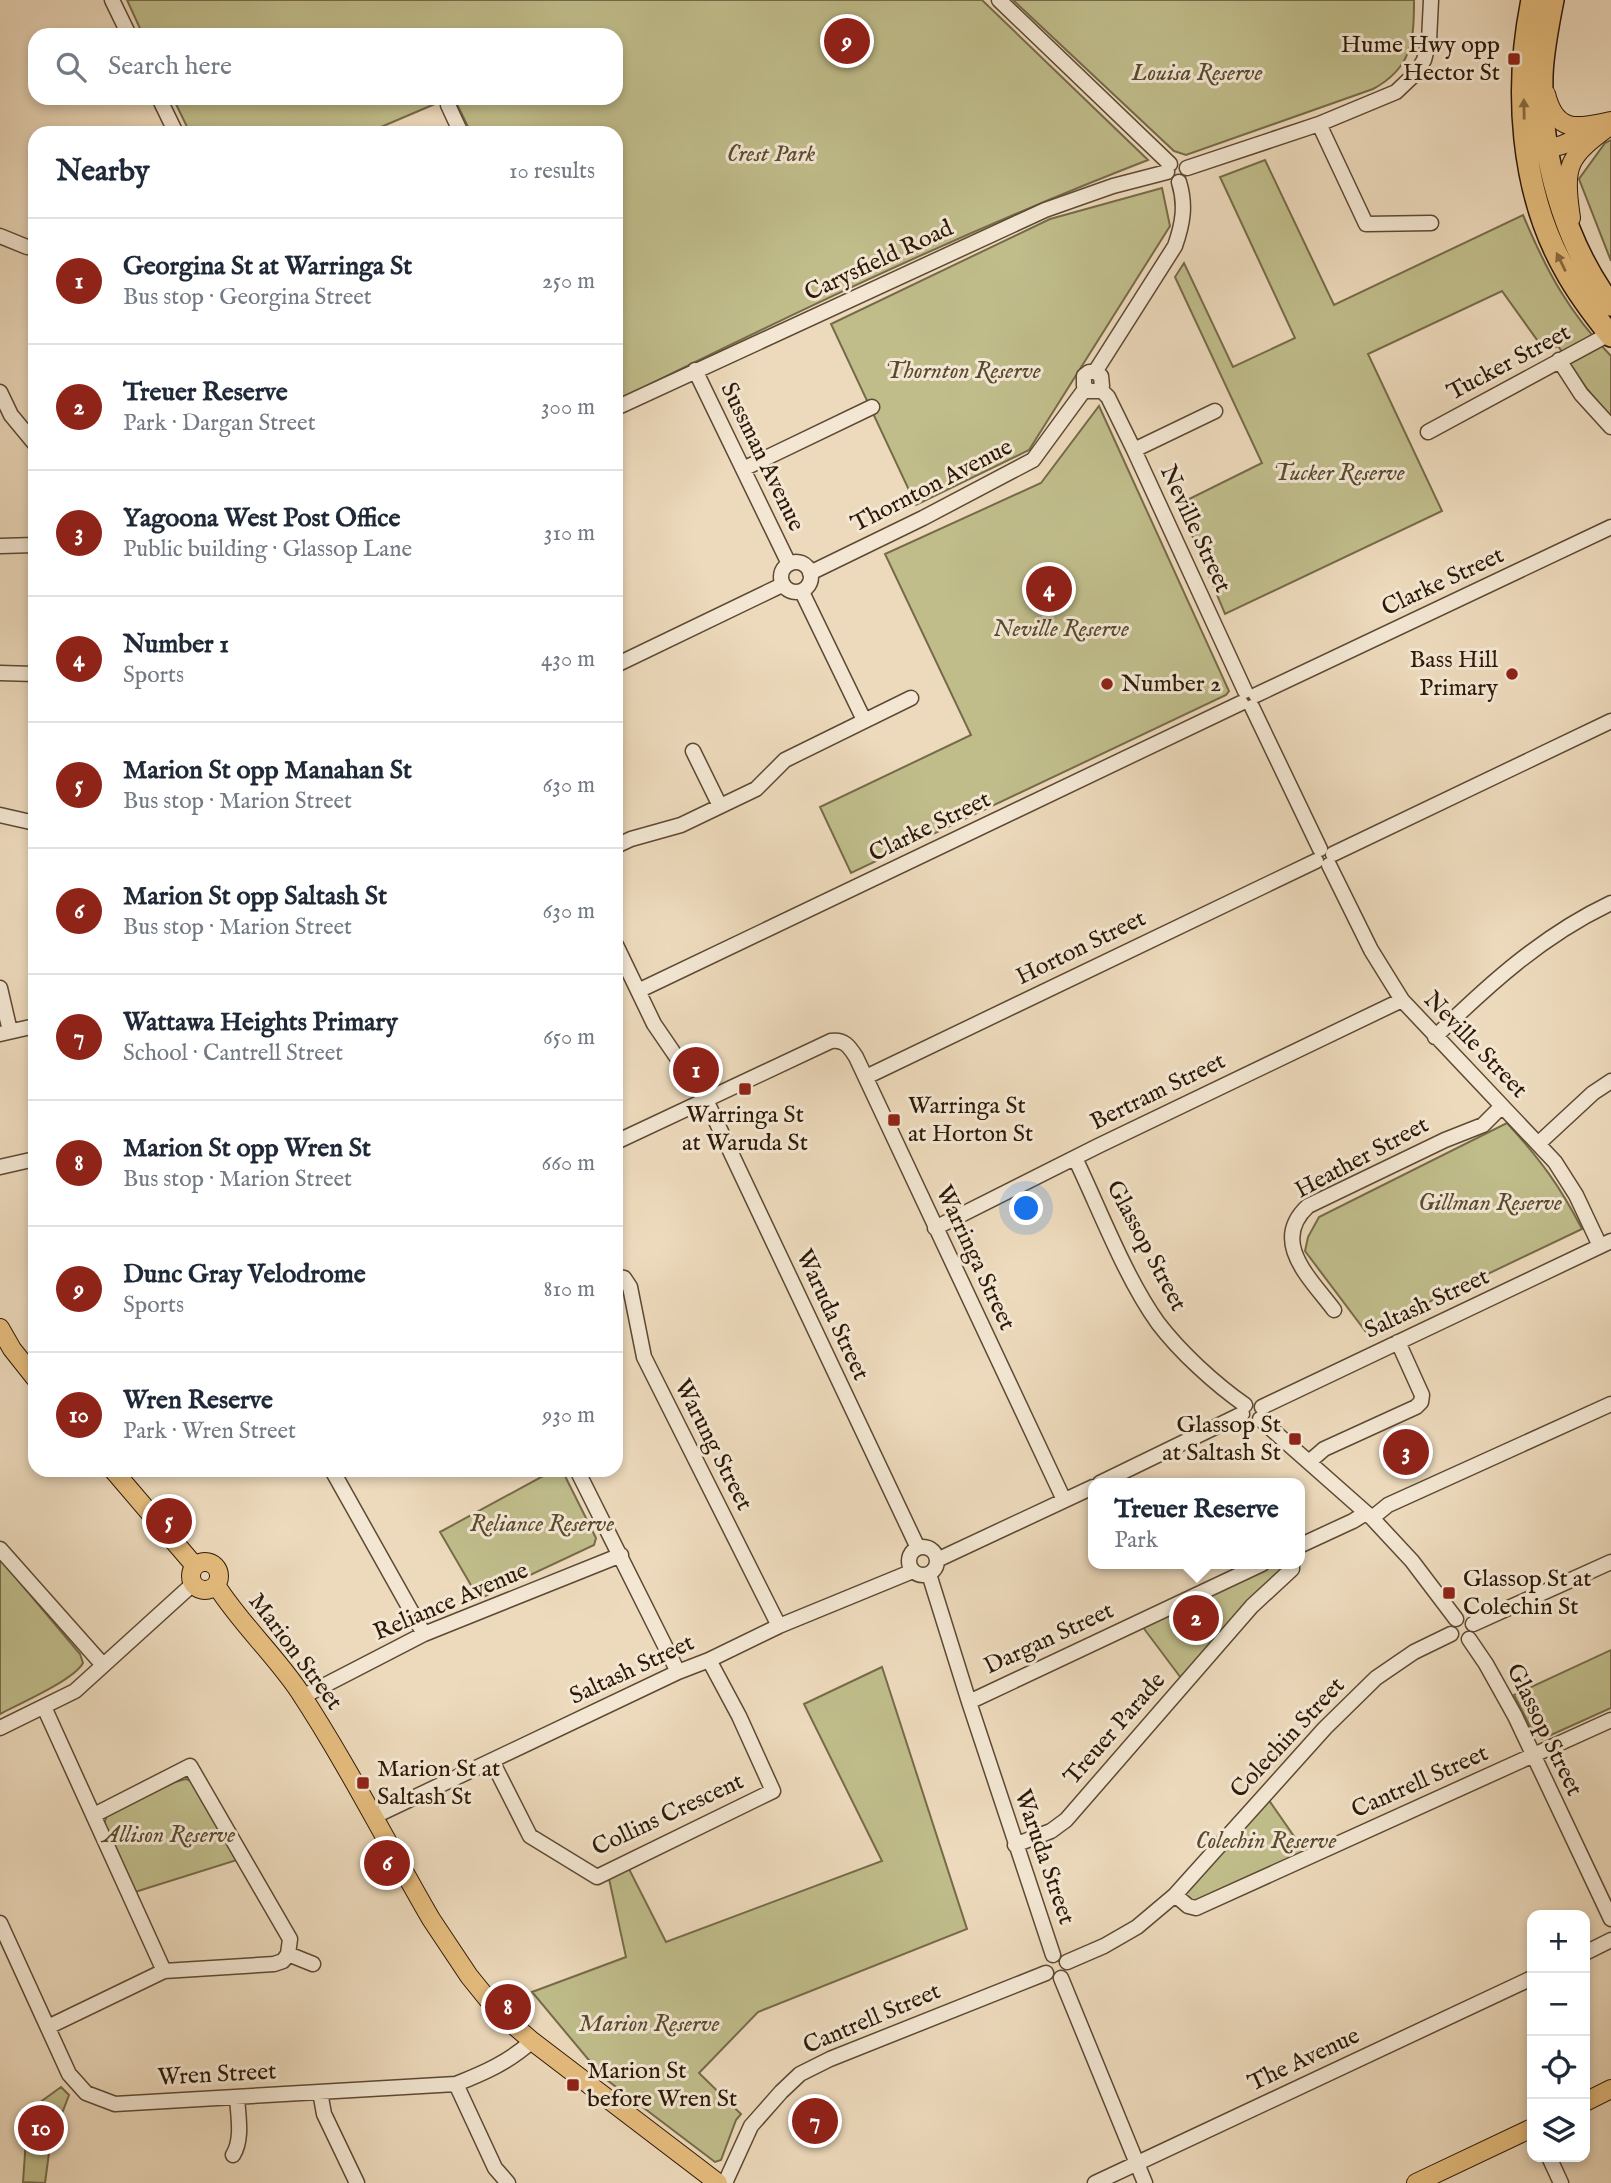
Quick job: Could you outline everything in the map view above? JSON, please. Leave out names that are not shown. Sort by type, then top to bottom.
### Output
[{"type":"highway","points":[[1553,0],[1542,74],[1534,189],[1545,226],[1565,271],[1586,304],[1611,334]]},
{"type":"highway","points":[[1530,4],[1524,64],[1523,112],[1574,241],[1611,305]]},
{"type":"main road","points":[[1542,74],[1550,107],[1562,124],[1582,126],[1611,123]]},
{"type":"main road","points":[[1538,151],[1562,145],[1611,123]]},
{"type":"main road","points":[[1574,241],[1567,179],[1570,164],[1578,150],[1611,123]]},
{"type":"main road","points":[[0,1328],[28,1369]]},
{"type":"main road","points":[[118,1477],[195,1575]]},
{"type":"main road","name":"Marion Street","points":[[195,1575],[204,1562],[213,1564],[219,1572],[216,1585],[238,1617],[302,1696],[451,1952],[490,2002],[532,2041],[718,2183]]},
{"type":"main road","points":[[1590,2100],[1611,2089]]},
{"type":"main road","points":[[1416,2183],[1527,2130]]},
{"type":"street","points":[[112,0],[126,28]]},
{"type":"street","points":[[999,0],[1169,168],[1171,179],[1179,182]]},
{"type":"street","points":[[1187,168],[1319,124],[1387,97],[1404,86],[1424,60],[1429,41],[1431,0]]},
{"type":"street","points":[[162,105],[173,126]]},
{"type":"street","points":[[447,105],[458,126]]},
{"type":"street","points":[[1319,124],[1366,224],[1430,223]]},
{"type":"street","points":[[1169,168],[1180,162],[1187,168],[1187,176],[1179,182]]},
{"type":"street","name":"Carysfield Road","points":[[623,405],[1045,210],[1169,168]]},
{"type":"street","points":[[1093,389],[1102,379],[1095,372],[1175,246],[1184,211],[1179,182]]},
{"type":"street","points":[[0,236],[28,247]]},
{"type":"street","name":"Tucker Street","points":[[1428,432],[1611,334]]},
{"type":"street","points":[[1559,360],[1581,394],[1611,427]]},
{"type":"street","name":"Sussman Avenue","points":[[695,370],[789,564]]},
{"type":"street","name":"Neville Street","points":[[1093,389],[1108,397],[1248,699],[1377,961],[1402,1000],[1555,1162],[1606,1244]]},
{"type":"street","name":"Thornton Avenue","points":[[810,572],[923,518],[1033,460],[1093,389]]},
{"type":"street","points":[[0,392],[10,415],[28,436]]},
{"type":"street","points":[[743,469],[872,407]]},
{"type":"street","points":[[1134,450],[1215,411]]},
{"type":"street","name":"Clarke Street","points":[[638,991],[1611,527]]},
{"type":"street","points":[[0,546],[28,545]]},
{"type":"street","points":[[799,562],[810,572],[809,586],[802,592],[793,593],[782,585],[780,575],[789,564],[799,562]]},
{"type":"street","points":[[623,662],[782,585]]},
{"type":"street","points":[[802,592],[864,720]]},
{"type":"street","points":[[0,673],[28,674]]},
{"type":"street","points":[[623,843],[681,825],[756,789],[785,760],[911,698]]},
{"type":"street","name":"Horton Street","points":[[866,1077],[1611,721]]},
{"type":"street","points":[[693,751],[720,806]]},
{"type":"street","points":[[0,815],[28,821]]},
{"type":"street","points":[[1435,1037],[1473,999],[1554,935],[1611,903]]},
{"type":"street","name":"Waruda Street","points":[[623,960],[653,1024],[706,1100],[918,1548]]},
{"type":"street","points":[[0,988],[5,1032],[28,1027]]},
{"type":"street","name":"Bertram Street","points":[[935,1228],[1402,1000]]},
{"type":"street","name":"Warringa Street","points":[[623,1139],[821,1046],[839,1033],[866,1077],[1064,1500]]},
{"type":"street","points":[[1539,1143],[1593,1093],[1611,1081]]},
{"type":"street","name":"Heather Street","points":[[1334,1310],[1297,1260],[1292,1247],[1293,1224],[1298,1215],[1308,1206],[1483,1125],[1502,1106]]},
{"type":"street","name":"Glassop Street","points":[[1075,1158],[1139,1292],[1159,1325],[1244,1409]]},
{"type":"street","points":[[0,1167],[28,1161]]},
{"type":"street","name":"Saltash Street","points":[[1261,1413],[1398,1342],[1606,1244]]},
{"type":"street","name":"Warung Street","points":[[623,1274],[630,1287],[644,1357],[779,1626]]},
{"type":"street","points":[[1309,1462],[1324,1449],[1420,1404],[1422,1395],[1398,1342]]},
{"type":"street","points":[[1110,1478],[1244,1409],[1254,1401],[1261,1413],[1309,1462],[1369,1515],[1412,1561],[1456,1619]]},
{"type":"street","points":[[1305,1543],[1611,1404]]},
{"type":"street","points":[[336,1477],[424,1634]]},
{"type":"street","points":[[581,1477],[678,1672]]},
{"type":"street","points":[[937,1560],[1088,1489]]},
{"type":"street","points":[[918,1548],[930,1549],[937,1560],[936,1569],[929,1574],[921,1576],[913,1571],[909,1558],[918,1548]]},
{"type":"street","points":[[0,1549],[103,1665]]},
{"type":"street","name":"Reliance Avenue","points":[[302,1696],[424,1634],[621,1555]]},
{"type":"street","points":[[1471,1631],[1465,1618],[1456,1619],[1451,1625],[1451,1634],[1459,1640],[1471,1631],[1611,1562]]},
{"type":"street","name":"Dargan Street","points":[[968,1702],[1251,1569]]},
{"type":"street","name":"Treuer Parade","points":[[1015,1845],[1051,1831],[1066,1820],[1252,1606],[1292,1569]]},
{"type":"street","name":"Saltash Street","points":[[373,1817],[678,1672],[779,1626],[913,1571]]},
{"type":"street","name":"Waruda Street","points":[[929,1574],[968,1702],[1053,1955]]},
{"type":"street","points":[[0,1728],[75,1691],[195,1575]]},
{"type":"street","name":"Glassop Street","points":[[1471,1631],[1611,1919]]},
{"type":"street","name":"Colechin Street","points":[[1175,1895],[1325,1728],[1376,1678],[1414,1652],[1451,1634]]},
{"type":"street","name":"Collins Crescent","points":[[492,1761],[530,1836],[597,1877],[773,1791],[739,1716],[709,1660]]},
{"type":"street","points":[[44,1707],[164,1971]]},
{"type":"street","name":"Cantrell Street","points":[[1175,1895],[1188,1906],[1196,1908],[1611,1720]]},
{"type":"street","points":[[48,2026],[164,1971],[274,1964],[282,1961],[288,1954],[290,1939],[190,1766],[94,1815]]},
{"type":"street","points":[[1068,1962],[1137,1927],[1175,1895]]},
{"type":"street","name":"Wren Street","points":[[0,1923],[69,2074],[86,2093],[115,2104],[456,2084],[495,2068],[532,2041]]},
{"type":"street","points":[[1590,1950],[1611,1940]]},
{"type":"street","points":[[288,1954],[313,1964]]},
{"type":"street","points":[[1053,1955],[1063,1956],[1068,1962],[1066,1973],[1061,1978],[1054,1978],[1046,1973],[1045,1962],[1053,1955]]},
{"type":"street","name":"Cantrell Street","points":[[725,2183],[751,2126],[800,2074],[830,2059],[1046,1973]]},
{"type":"street","points":[[1061,1978],[1145,2183]]},
{"type":"street","name":"The Avenue","points":[[1095,2183],[1527,1980]]},
{"type":"street","points":[[456,2084],[495,2168],[508,2183]]},
{"type":"street","points":[[320,2092],[324,2115],[357,2183]]},
{"type":"street","points":[[233,2155],[239,2137],[237,2097]]},
{"type":"street","points":[[1551,2162],[1561,2183]]},
{"type":"green space","name":"Crest Park","points":[[127,0],[982,0],[1148,160],[1013,215],[880,274],[623,398],[623,126],[468,126],[457,105],[623,105],[623,28],[140,28]]},
{"type":"green space","name":"Louisa Reserve","points":[[1013,0],[1414,0],[1414,15],[1411,41],[1403,62],[1386,81],[1373,89],[1186,155],[1174,151]]},
{"type":"green space","points":[[176,105],[433,105],[383,126],[187,126]]},
{"type":"green space","points":[[1611,140],[1611,261],[1579,179],[1605,143]]},
{"type":"green space","name":"Tucker Reserve","points":[[1265,160],[1334,305],[1523,215],[1560,290],[1583,324],[1611,356],[1611,417],[1587,389],[1558,346],[1545,351],[1502,291],[1368,354],[1442,511],[1225,614],[1179,504],[1262,463],[1175,277],[1184,263],[1233,367],[1295,338],[1220,177]]},
{"type":"green space","name":"Thornton Reserve","points":[[1162,188],[1170,226],[1029,450],[916,505],[831,324],[1050,219]]},
{"type":"green space","name":"Neville Reserve","points":[[1099,406],[1229,691],[1226,695],[851,873],[820,807],[971,735],[885,554],[1041,483]]},
{"type":"green space","name":"Gillman Reserve","points":[[1507,1123],[1549,1173],[1582,1229],[1366,1332],[1305,1251],[1308,1237],[1319,1217]]},
{"type":"green space","name":"Reliance Reserve","points":[[541,1477],[566,1477],[596,1538],[594,1545],[479,1599],[440,1532]]},
{"type":"green space","points":[[0,1559],[80,1654],[83,1663],[78,1670],[58,1684],[0,1714]]},
{"type":"green space","points":[[1262,1569],[1282,1569],[1181,1678],[1142,1626]]},
{"type":"green space","points":[[1611,1650],[1611,1708],[1542,1739],[1534,1734],[1514,1695]]},
{"type":"green space","name":"Marion Reserve","points":[[882,1667],[967,1929],[758,2012],[699,2073],[741,2114],[736,2120],[721,2160],[715,2162],[603,2077],[532,1992],[626,1957],[608,1874],[627,1865],[666,1942],[882,1861],[804,1704]]},
{"type":"green space","name":"Allison Reserve","points":[[186,1779],[191,1781],[237,1860],[135,1892],[104,1824],[107,1815]]},
{"type":"green space","name":"Colechin Reserve","points":[[1268,1799],[1305,1852],[1196,1903],[1184,1897],[1185,1892]]},
{"type":"green space","points":[[61,2087],[69,2095],[50,2145],[45,2183],[23,2182],[28,2111]]},
{"type":"place","name":"Dunc Gray Velodrome","points":[[847,41]]},
{"type":"place","name":"Hume Hwy opp Hector St","points":[[1514,59]]},
{"type":"place","name":"Number 1","points":[[1049,589]]},
{"type":"place","name":"Bass Hill Primary","points":[[1512,674]]},
{"type":"place","name":"Number 2","points":[[1107,684]]},
{"type":"place","name":"Georgina St at Warringa St","points":[[696,1070]]},
{"type":"place","name":"Warringa St at Waruda St","points":[[745,1089]]},
{"type":"place","name":"Warringa St at Horton St","points":[[894,1120]]},
{"type":"place","name":"Glassop St at Saltash St","points":[[1295,1439]]},
{"type":"place","name":"Yagoona West Post Office","points":[[1406,1452]]},
{"type":"place","name":"Marion St opp Manahan St","points":[[169,1521]]},
{"type":"place","name":"Glassop St at Colechin St","points":[[1449,1593]]},
{"type":"place","name":"Treuer Reserve","points":[[1196,1618]]},
{"type":"place","name":"Marion St at Saltash St","points":[[363,1783]]},
{"type":"place","name":"Marion St opp Saltash St","points":[[387,1863]]},
{"type":"place","name":"Marion St opp Wren St","points":[[508,2007]]},
{"type":"place","name":"Marion St before Wren St","points":[[573,2085]]},
{"type":"place","name":"Wattawa Heights Primary","points":[[815,2121]]},
{"type":"place","name":"Wren Reserve","points":[[41,2128]]}]
